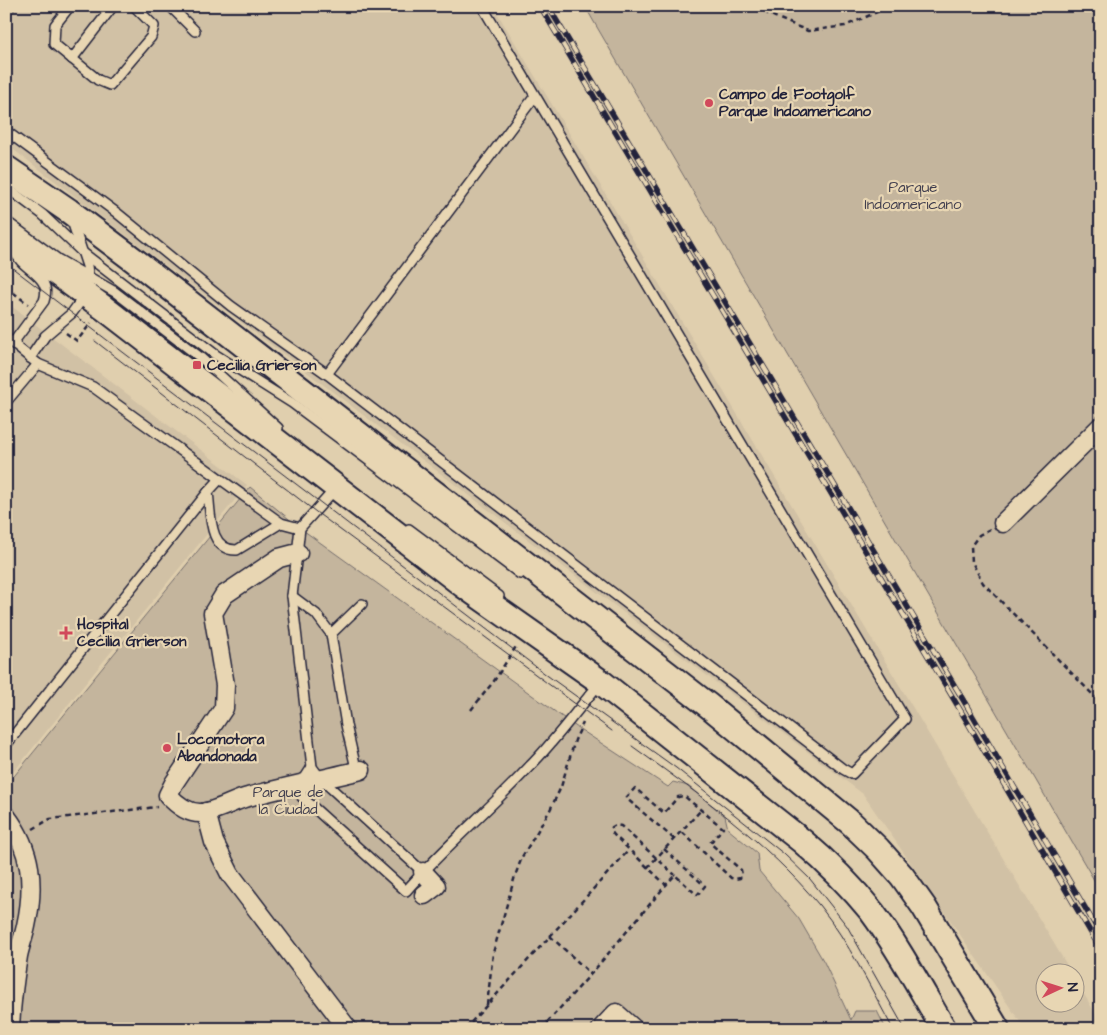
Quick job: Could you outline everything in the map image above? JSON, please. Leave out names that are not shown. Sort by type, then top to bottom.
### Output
[{"type":"main road","points":[[6,168],[68,211],[709,706],[851,822],[902,876],[924,907],[997,1029]]},
{"type":"main road","points":[[7,232],[88,286],[336,488],[463,585],[601,682],[802,841],[831,866],[866,906],[890,938],[944,1029]]},
{"type":"street","points":[[1002,523],[1101,426]]},
{"type":"street","points":[[298,553],[279,558],[224,595],[212,613],[224,685],[224,708],[168,795],[186,810],[198,813],[206,812],[246,797],[301,784],[317,773],[362,770]]},
{"type":"street","points":[[206,812],[214,842],[230,874],[348,1029]]},
{"type":"street","points":[[6,816],[20,836],[31,876],[26,926],[18,955],[13,986],[10,1029]]},
{"type":"street","points":[[423,872],[436,886],[424,895]]},
{"type":"street","points":[[601,1029],[616,1013],[634,1029]]},
{"type":"lane","points":[[6,10],[10,6]]},
{"type":"lane","points":[[70,6],[55,25],[54,44],[98,80],[110,86],[150,37],[154,26],[134,6]]},
{"type":"lane","points":[[72,59],[113,6]]},
{"type":"lane","points":[[170,6],[196,31]]},
{"type":"lane","points":[[6,131],[117,213],[231,306],[327,374],[852,774],[905,719],[482,6]]},
{"type":"lane","points":[[327,374],[535,96]]},
{"type":"lane","points":[[6,187],[42,214],[82,252],[216,355],[292,403],[530,582]]},
{"type":"lane","points":[[30,358],[45,336],[72,313],[88,286],[82,252],[68,211]]},
{"type":"lane","points":[[7,232],[17,259],[44,282],[46,294],[44,301],[37,310],[9,341],[38,364],[93,386],[281,523],[300,528]]},
{"type":"lane","points":[[88,286],[114,292],[201,358],[283,432]]},
{"type":"lane","points":[[6,402],[38,364]]},
{"type":"lane","points":[[6,744],[220,479]]},
{"type":"lane","points":[[336,488],[300,528],[292,596],[317,773],[423,872]]},
{"type":"lane","points":[[208,492],[214,538],[219,545],[229,550],[237,550],[281,523]]},
{"type":"lane","points":[[405,526],[507,602]]},
{"type":"lane","points":[[292,596],[316,614],[331,634],[346,725],[355,764],[362,770]]},
{"type":"lane","points":[[331,634],[362,604]]},
{"type":"lane","points":[[301,784],[302,797],[406,891],[530,767],[559,735],[601,682],[529,620]]},
{"type":"lane","points":[[610,641],[709,706]]},
{"type":"path","points":[[757,6],[768,14],[808,31],[845,26],[891,6]]},
{"type":"path","points":[[6,287],[37,310]]},
{"type":"path","points":[[1002,523],[979,534],[971,546],[972,562],[982,583],[1101,704]]},
{"type":"path","points":[[471,710],[494,682],[521,640]]},
{"type":"path","points":[[487,1004],[493,953],[515,876],[522,857],[561,788],[575,740],[584,721]]},
{"type":"path","points":[[674,839],[626,798],[635,788],[664,813],[678,797],[684,796],[723,828],[710,843],[741,870],[742,875],[740,878],[736,880],[731,878],[681,831]]},
{"type":"path","points":[[20,836],[50,819],[178,805]]},
{"type":"path","points":[[647,868],[702,810]]},
{"type":"path","points":[[664,849],[705,886],[696,895],[621,826],[616,825],[612,827],[611,831],[614,835],[666,885]]},
{"type":"path","points":[[465,1029],[629,850]]},
{"type":"path","points":[[541,1029],[592,974],[675,875]]},
{"type":"path","points":[[550,936],[592,974]]},
{"type":"shaded area","points":[[6,6],[493,6],[1065,962],[1034,962],[1034,1012],[1084,1012],[1084,994],[1101,1023],[1101,1029],[1025,1029],[863,794],[6,144]]},
{"type":"shaded area","name":"Hospital Cecilia Grierson","points":[[6,302],[247,485],[6,781]]},
{"type":"green space","name":"Parque Indoamericano","points":[[585,6],[1101,6],[1101,892],[594,22]]},
{"type":"green space","name":"Parque de la Ciudad","points":[[250,487],[300,528],[575,726],[668,787],[673,782],[688,786],[725,816],[728,829],[757,853],[759,871],[799,919],[824,962],[851,1020],[855,1011],[877,1011],[886,1029],[6,1029],[6,786]]},
{"type":"tram line","points":[[6,263],[548,676],[676,768],[784,854],[810,879],[847,926],[905,1029]]},
{"type":"tram line","points":[[95,341],[316,512],[612,731]]},
{"type":"tram line","points":[[632,746],[731,820],[799,882],[840,934],[893,1029]]},
{"type":"railway","points":[[540,6],[962,713],[1101,950]]},
{"type":"railway","points":[[548,6],[968,708],[1101,935]]},
{"type":"place","name":"Campo de Footgolf Parque Indoamericano","points":[[709,103]]},
{"type":"place","name":"Cecilia Grierson","points":[[197,365]]},
{"type":"place","name":"Hospital Cecilia Grierson","points":[[66,633]]},
{"type":"place","name":"Locomotora Abandonada","points":[[167,748]]}]
